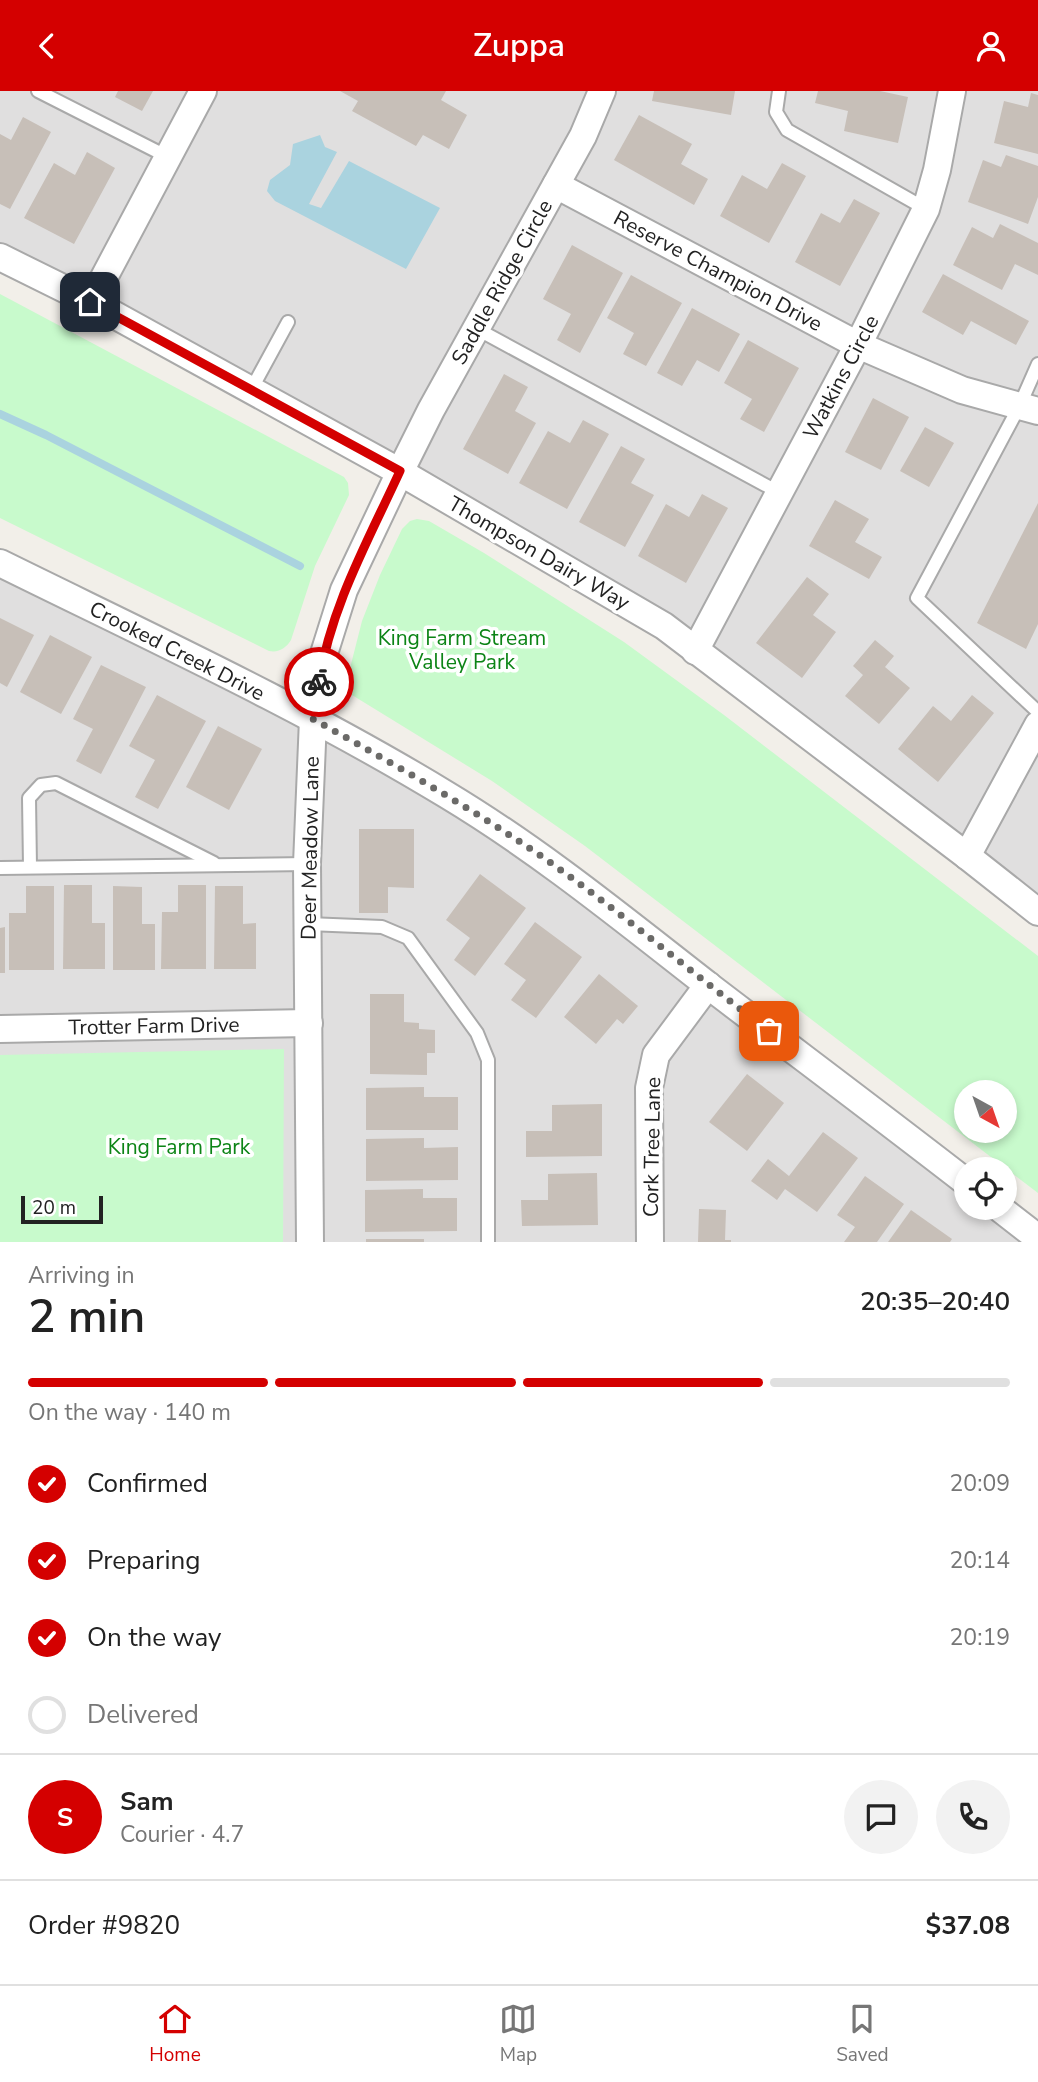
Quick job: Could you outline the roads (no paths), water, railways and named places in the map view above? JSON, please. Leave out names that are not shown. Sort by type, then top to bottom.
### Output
[{"type":"street","points":[[90,302],[203,91]]},
{"type":"street","name":"Saddle Ridge Circle","points":[[400,471],[583,136],[602,91]]},
{"type":"street","name":"Watkins Circle","points":[[695,651],[858,345],[926,209],[937,170],[952,91]]},
{"type":"street","name":"Reserve Champion Drive","points":[[556,185],[858,345],[962,390],[1028,409]]},
{"type":"street","name":"Thompson Dairy Way","points":[[0,257],[90,302],[400,471],[664,627],[1038,912]]},
{"type":"street","name":"Deer Meadow Lane","points":[[310,1242],[307,864],[313,719],[322,660],[344,590],[400,471]]},
{"type":"street","name":"Crooked Creek Drive","points":[[0,563],[313,719],[447,795],[585,888],[954,1173]]},
{"type":"street","points":[[967,856],[1038,725]]},
{"type":"street","name":"Cork Tree Lane","points":[[650,1242],[649,1088],[656,1055],[708,985]]},
{"type":"street","name":"Trotter Farm Drive","points":[[0,1028],[309,1023]]},
{"type":"street","points":[[1015,1220],[1038,1238]]},
{"type":"lane","points":[[38,91],[168,157]]},
{"type":"lane","points":[[779,91],[776,112],[787,130],[926,209]]},
{"type":"lane","points":[[251,390],[288,323]]},
{"type":"lane","points":[[477,329],[780,493]]},
{"type":"lane","points":[[1038,364],[1028,409],[916,598],[1038,712]]},
{"type":"lane","points":[[30,867],[29,798],[41,785],[56,783],[218,865]]},
{"type":"lane","points":[[0,868],[307,864]]},
{"type":"lane","points":[[308,924],[382,927],[408,938],[477,1033],[488,1060],[488,1242]]},
{"type":"water","points":[[320,135],[325,147],[337,152],[309,204],[321,208],[349,161],[440,208],[406,269],[275,201],[267,191],[270,180],[290,165],[293,144]]},
{"type":"waterway","points":[[0,414],[300,566]]},
{"type":"park label","name":"King Farm Stream Valley Park","points":[[462,650]]},
{"type":"park label","name":"King Farm Park","points":[[179,1147]]}]
